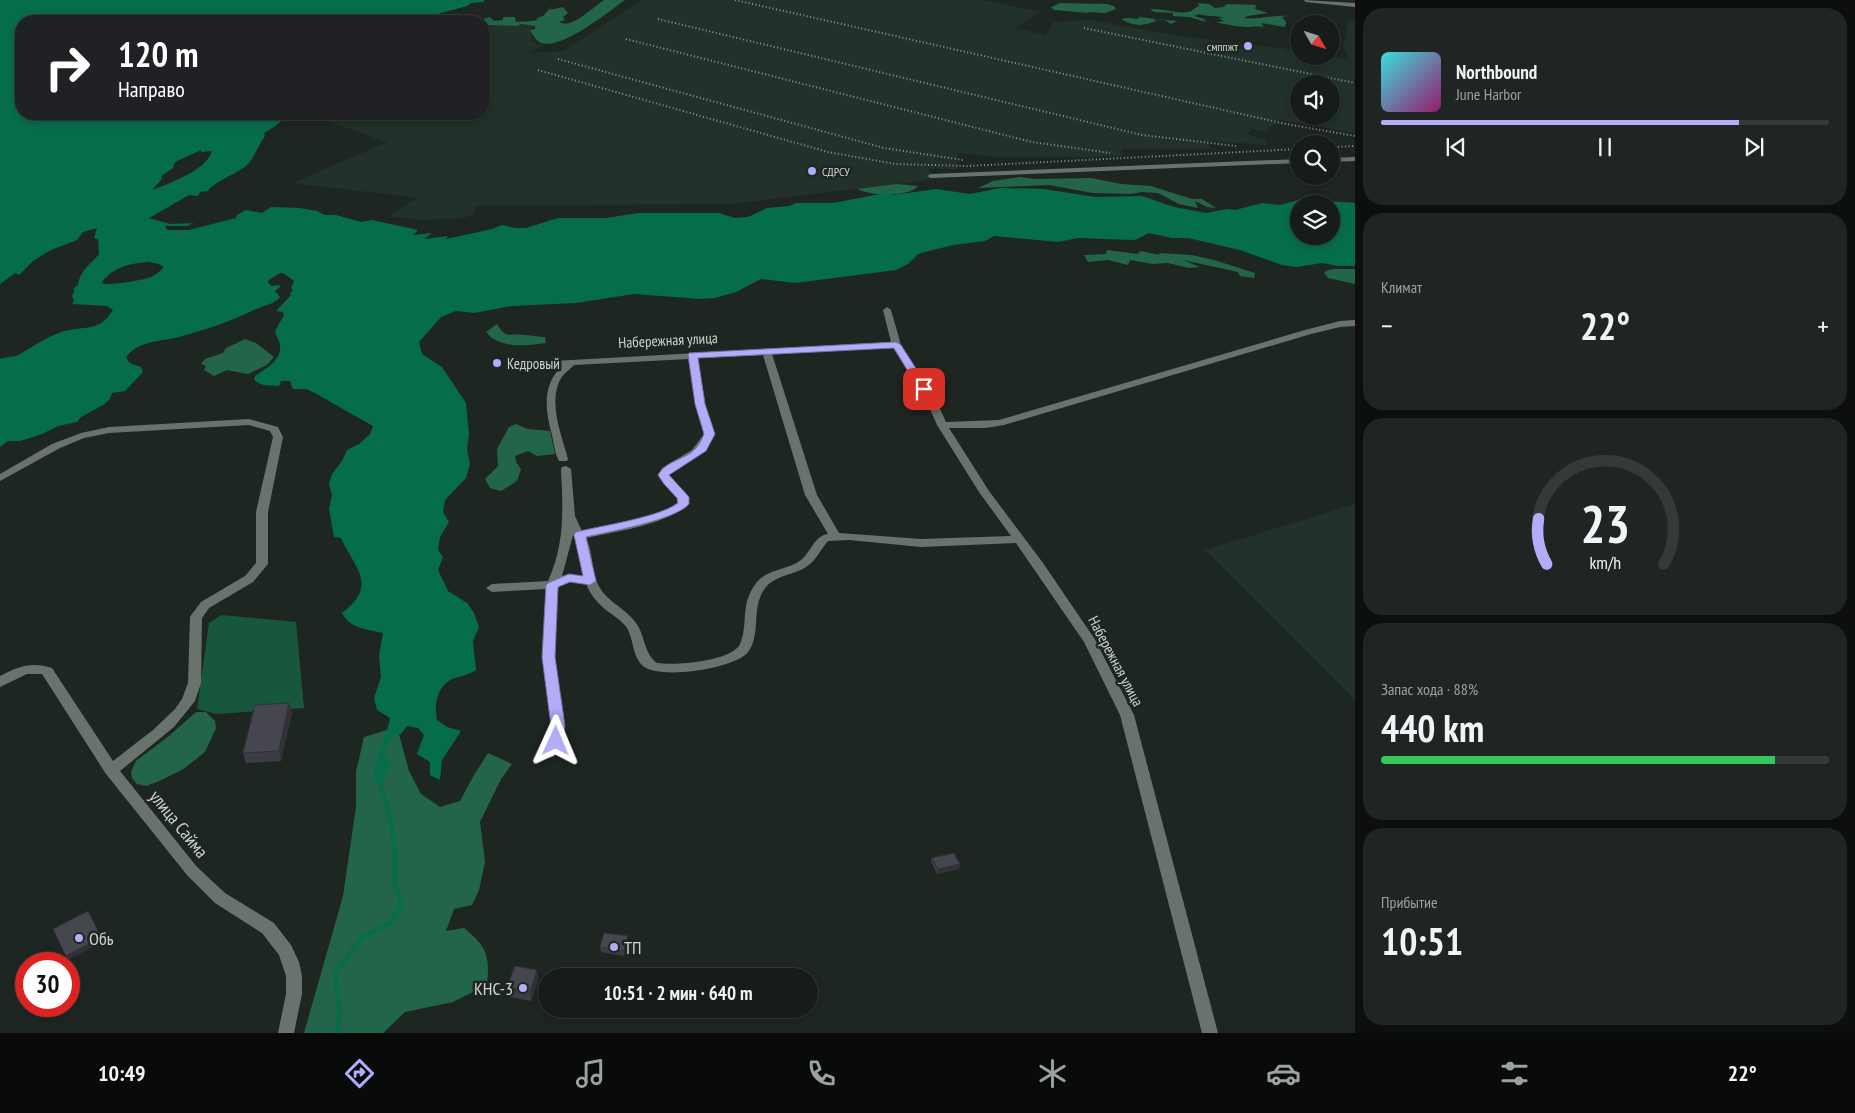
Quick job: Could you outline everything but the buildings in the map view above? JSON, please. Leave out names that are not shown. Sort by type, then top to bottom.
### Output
[{"type":"street","points":[[1306,0],[1355,5]]},
{"type":"street","points":[[1340,160],[1355,159]]},
{"type":"street","points":[[932,176],[1290,161]]},
{"type":"street","name":"Набережная улица","points":[[887,310],[896,345],[931,400],[942,425],[984,492],[1020,540],[1090,642],[1116,688],[1127,715],[1210,1033]]},
{"type":"street","points":[[942,425],[988,426],[1308,332],[1340,324],[1355,323]]},
{"type":"street","name":"Набережная улица","points":[[539,364],[896,345]]},
{"type":"street","points":[[766,352],[811,495],[835,537]]},
{"type":"street","points":[[580,535],[654,517],[677,509],[683,504],[683,497],[668,482],[664,475],[666,470],[694,456],[702,448],[709,434],[700,404],[693,355]]},
{"type":"street","points":[[549,753],[556,741],[558,726],[549,657],[552,585],[558,572],[566,543],[569,516],[564,464],[551,394],[559,375],[572,362]]},
{"type":"street","points":[[0,478],[56,446],[82,436],[109,430],[249,422],[274,429],[278,437],[262,512],[262,564],[250,579],[199,610],[196,617],[193,689],[188,701],[172,720],[111,770]]},
{"type":"street","points":[[569,516],[580,535],[590,581],[599,597],[628,620],[635,630],[645,662],[652,667],[660,668],[714,663],[734,657],[741,652],[748,637],[750,615],[755,598],[762,583],[773,576],[802,565],[810,559],[821,541],[825,538],[890,539],[918,543],[984,539],[1020,540]]},
{"type":"street","points":[[492,588],[552,585],[569,578],[590,581]]},
{"type":"street","name":"улица Сайма","points":[[0,682],[29,668],[47,671],[111,770],[184,862],[210,889],[232,906],[260,921],[268,928],[285,950],[291,962],[294,976],[294,994],[286,1033]]},
{"type":"shaded area","points":[[0,0],[485,0],[434,15],[15,15],[15,120],[283,120],[264,133],[265,136],[253,157],[244,167],[215,184],[208,191],[200,192],[198,196],[189,195],[149,218],[170,224],[194,223],[187,226],[165,226],[167,230],[189,230],[236,218],[237,215],[246,210],[262,213],[271,207],[300,208],[361,222],[372,220],[418,230],[413,235],[432,233],[424,239],[448,236],[446,239],[502,225],[526,228],[558,218],[606,218],[638,213],[719,213],[735,218],[748,217],[767,208],[789,206],[796,203],[833,203],[886,193],[894,195],[936,189],[970,194],[1000,188],[1044,189],[1095,197],[1142,196],[1174,207],[1206,213],[1227,209],[1235,210],[1262,203],[1280,205],[1290,202],[1290,245],[1340,245],[1340,202],[1355,203],[1355,266],[1338,266],[1322,263],[1297,267],[1282,265],[1240,250],[1188,238],[1172,238],[1149,233],[1135,240],[1078,238],[1058,242],[994,236],[985,241],[953,245],[918,254],[908,264],[896,270],[795,283],[761,279],[736,292],[715,298],[701,299],[634,294],[576,303],[512,306],[474,313],[456,311],[441,317],[419,342],[422,354],[442,367],[466,403],[469,435],[467,449],[470,464],[466,478],[445,500],[443,512],[449,522],[440,537],[438,550],[443,557],[438,570],[448,591],[467,603],[474,613],[479,627],[473,641],[476,670],[450,680],[442,688],[437,698],[437,720],[447,727],[461,731],[442,760],[440,780],[430,775],[430,762],[417,754],[424,735],[418,728],[407,726],[401,734],[393,736],[388,744],[385,756],[392,762],[385,775],[381,790],[375,779],[374,772],[390,718],[377,710],[374,698],[381,677],[379,655],[383,633],[354,625],[342,613],[353,603],[359,594],[361,577],[341,538],[334,537],[329,509],[332,495],[329,484],[332,474],[342,461],[347,450],[359,444],[370,434],[373,426],[313,392],[306,389],[293,389],[290,381],[281,381],[279,386],[263,385],[254,380],[255,376],[272,364],[278,356],[280,344],[275,331],[284,315],[283,312],[276,311],[291,295],[294,281],[280,273],[269,280],[268,283],[272,286],[279,285],[280,287],[275,291],[280,297],[272,303],[208,328],[137,347],[126,357],[130,363],[141,367],[143,372],[125,391],[112,393],[110,399],[103,405],[81,417],[77,422],[58,426],[42,434],[20,441],[8,441],[0,447],[0,359],[20,354],[67,330],[95,326],[107,318],[113,310],[107,306],[72,304],[74,301],[72,296],[75,290],[73,289],[78,285],[83,272],[99,254],[98,239],[94,238],[97,228],[83,232],[77,240],[51,250],[33,261],[19,275],[15,273],[0,284]],"holes":[[[201,150],[201,152],[212,151],[209,158],[196,170],[152,190],[162,179],[161,176],[173,168],[174,163],[177,161]],[[149,262],[164,267],[155,275],[145,279],[114,284],[104,284],[102,282],[117,269],[129,265]]]},
{"type":"shaded area","points":[[604,0],[625,0],[584,29],[559,42],[548,44],[539,42],[530,30],[535,29],[535,26],[521,24],[517,26],[490,25],[490,17],[494,21],[503,20],[503,17],[515,17],[516,22],[534,21],[543,16],[552,6],[550,10],[563,7],[568,13],[563,17],[565,20],[559,22],[564,24],[582,17]]},
{"type":"shaded area","points":[[642,0],[982,0],[1041,12],[1015,28],[1046,35],[1053,22],[1090,20],[1180,36],[1290,49],[1290,65],[1340,65],[1340,58],[1349,60],[1343,46],[1349,21],[1355,21],[1355,133],[1309,125],[1340,125],[1340,75],[1290,75],[1290,122],[1280,120],[1264,132],[1252,129],[1246,134],[1265,139],[1267,145],[1208,141],[1210,149],[1121,149],[1123,156],[1093,157],[998,157],[957,153],[958,169],[929,169],[933,178],[930,180],[732,204],[474,206],[476,208],[473,215],[463,218],[423,220],[389,216],[417,198],[293,183],[387,142],[325,120],[490,120],[490,26],[532,25],[531,42],[545,45],[528,53],[563,51]]},
{"type":"shaded area","points":[[1060,3],[1107,4],[1114,6],[1116,9],[1105,13],[1089,13],[1054,10],[1051,7]]},
{"type":"shaded area","points":[[1198,3],[1209,4],[1215,8],[1223,7],[1227,4],[1256,5],[1255,9],[1268,13],[1243,18],[1287,16],[1282,17],[1286,22],[1285,27],[1261,23],[1264,27],[1240,26],[1216,22],[1224,21],[1218,18],[1224,18],[1221,17],[1199,14],[1194,16],[1204,19],[1206,22],[1189,17],[1173,16],[1173,13],[1154,12],[1150,9],[1188,12],[1199,6]]},
{"type":"shaded area","points":[[1138,17],[1177,21],[1171,24],[1165,20],[1153,19],[1157,21],[1139,25],[1121,19],[1139,19]]},
{"type":"shaded area","points":[[1020,177],[1035,179],[1091,178],[1121,184],[1151,186],[1192,199],[1202,199],[1216,208],[1207,207],[1195,201],[1198,208],[1179,204],[1158,193],[1093,193],[1049,185],[978,188],[993,181]]},
{"type":"shaded area","points":[[896,184],[918,186],[906,193],[889,195],[857,189]]},
{"type":"shaded area","points":[[1107,250],[1138,254],[1140,251],[1160,255],[1159,253],[1192,255],[1255,273],[1254,278],[1240,276],[1238,272],[1183,260],[1200,267],[1189,268],[1168,263],[1153,264],[1130,260],[1128,265],[1108,260],[1088,262],[1084,255],[1106,254]]},
{"type":"shaded area","points":[[1335,269],[1355,269],[1355,284],[1328,278],[1324,273]]},
{"type":"shaded area","points":[[497,324],[506,334],[545,337],[546,343],[514,345],[498,341],[486,332]]},
{"type":"shaded area","points":[[245,339],[256,343],[274,357],[267,365],[248,374],[227,370],[214,376],[204,370],[206,366],[201,364],[205,359],[223,353],[226,348]]},
{"type":"shaded area","points":[[516,424],[528,429],[550,431],[555,454],[537,456],[528,451],[515,456],[516,462],[521,469],[517,481],[501,491],[490,488],[485,479],[498,466],[497,449],[509,427]]},
{"type":"shaded area","points":[[1355,504],[1355,700],[1205,550]]},
{"type":"shaded area","points":[[221,615],[296,622],[304,708],[217,714],[197,709],[209,623]]},
{"type":"shaded area","points":[[196,712],[206,712],[215,721],[216,728],[205,752],[182,770],[157,782],[146,786],[137,784],[132,778],[131,772],[136,761],[169,736]]},
{"type":"shaded area","points":[[397,727],[409,771],[421,794],[440,807],[460,801],[488,753],[512,764],[501,779],[480,822],[485,862],[479,890],[472,905],[454,909],[446,931],[464,928],[482,946],[488,966],[487,985],[453,1002],[405,1012],[383,1033],[304,1033],[343,896],[356,807],[356,772],[364,737]]},
{"type":"waterway","points":[[337,1033],[340,1014],[335,974],[362,937],[390,923],[402,903],[395,884],[395,855],[392,830],[386,801],[381,790]]},
{"type":"railway","points":[[735,0],[1286,124],[1355,136]]},
{"type":"railway","points":[[658,19],[1142,135],[1236,146]]},
{"type":"railway","points":[[1084,28],[1355,83]]},
{"type":"railway","points":[[626,39],[1032,142],[1110,153]]},
{"type":"railway","points":[[558,59],[884,148],[963,160]]},
{"type":"railway","points":[[538,70],[828,152],[895,164],[968,166],[1290,149]]},
{"type":"railway","points":[[1340,147],[1355,146]]},
{"type":"place","name":"смппжт","points":[[1248,46]]},
{"type":"place","name":"СДРСУ","points":[[812,171]]},
{"type":"place","name":"Кедровый","points":[[497,363]]},
{"type":"place","name":"Обь","points":[[79,938]]},
{"type":"place","name":"ТП","points":[[614,947]]},
{"type":"place","name":"КНС-3","points":[[523,988]]},
{"type":"route","points":[[556,741],[558,726],[554,707],[549,657],[552,585],[569,578],[590,581],[580,535],[654,517],[677,509],[683,504],[683,497],[664,478],[664,475],[666,470],[694,456],[702,448],[709,434],[709,427],[702,414],[693,355],[896,345],[924,389]]}]
